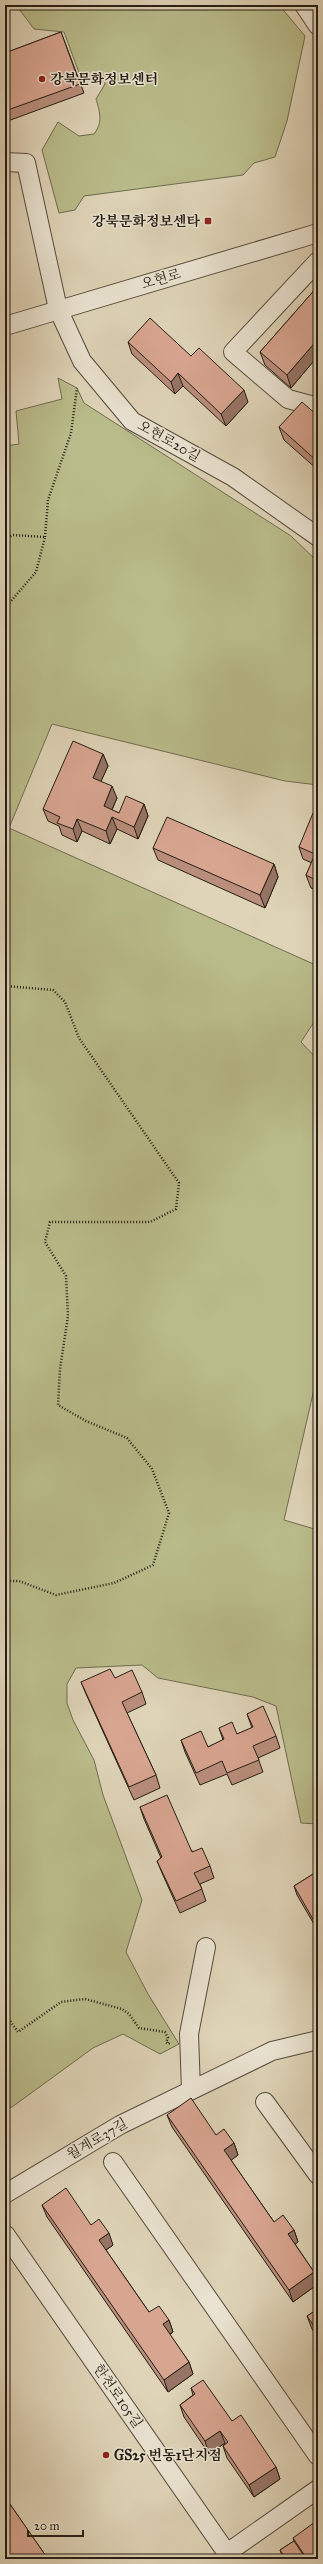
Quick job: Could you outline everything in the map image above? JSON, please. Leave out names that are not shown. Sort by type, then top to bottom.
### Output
[{"type":"street","points":[[304,5],[318,26]]},
{"type":"street","name":"오현로20길","points":[[5,162],[26,163],[58,309],[82,361],[132,421],[233,477],[318,537]]},
{"type":"street","name":"오현로","points":[[5,326],[58,309],[318,233]]},
{"type":"street","points":[[318,261],[233,352],[288,399],[318,407]]},
{"type":"street","points":[[191,2090],[190,2034],[206,1947]]},
{"type":"street","name":"월계로37길","points":[[5,2194],[120,2125],[191,2090],[272,2051],[318,2040]]},
{"type":"street","points":[[266,2102],[318,2175]]},
{"type":"street","points":[[113,2162],[318,2456]]},
{"type":"street","name":"한천로105길","points":[[5,2234],[229,2556]]},
{"type":"street","points":[[229,2556],[318,2489]]},
{"type":"path","points":[[5,608],[36,572],[45,537],[48,500],[71,433],[77,388]]},
{"type":"path","points":[[5,539],[13,535],[45,537]]},
{"type":"path","points":[[5,986],[53,990],[65,1002],[79,1038],[179,1182],[176,1210],[150,1222],[50,1222],[45,1242],[66,1276],[68,1316],[60,1369],[58,1405],[86,1421],[127,1438],[152,1469],[170,1513],[153,1565],[114,1583],[56,1595],[19,1581],[5,1581]]},
{"type":"path","points":[[5,2014],[18,2032],[35,2022],[43,2012],[61,2002],[85,1999],[122,2009],[129,2014],[139,2028],[165,2032],[168,2044],[176,2038]]},
{"type":"green space","points":[[16,5],[279,5],[305,36],[287,121],[275,157],[254,163],[243,175],[84,196],[75,210],[59,213],[42,150],[58,122],[79,136],[94,134],[100,121],[96,99],[105,84],[101,73],[81,78],[64,32],[34,29]]},
{"type":"green space","points":[[58,378],[77,388],[84,403],[291,536],[318,562],[318,785],[285,781],[52,724],[9,828],[318,966],[318,1016],[301,1042],[318,1060],[318,1372],[284,1520],[318,1530],[318,1824],[301,1823],[276,1706],[253,1697],[158,1678],[142,1665],[76,1668],[67,1684],[67,1703],[73,1720],[94,1760],[103,1795],[142,1900],[126,1952],[148,1994],[179,2044],[160,2054],[123,2034],[93,2048],[12,2107],[5,2108],[5,446],[19,444],[16,411],[62,399]]},
{"type":"building","name":"강북문화정보센터","points":[[61,32],[80,84],[5,111],[5,53]]},
{"type":"building","points":[[318,286],[318,339],[287,375],[260,352]]},
{"type":"building","points":[[150,318],[191,356],[199,348],[244,390],[221,414],[178,373],[171,382],[128,342]]},
{"type":"building","points":[[302,402],[318,416],[318,462],[279,427]]},
{"type":"building","points":[[73,741],[103,754],[93,778],[112,786],[104,806],[119,813],[126,796],[144,804],[134,827],[112,817],[106,831],[77,819],[73,829],[57,823],[60,817],[43,809]]},
{"type":"building","points":[[313,813],[318,815],[318,881],[306,875],[315,854],[299,847]]},
{"type":"building","points":[[167,817],[274,864],[260,895],[153,848]]},
{"type":"building","points":[[110,1669],[115,1678],[132,1670],[142,1692],[122,1702],[156,1775],[129,1787],[81,1682]]},
{"type":"building","points":[[263,1706],[276,1736],[253,1746],[259,1760],[227,1773],[222,1761],[196,1773],[181,1740],[201,1731],[208,1747],[224,1739],[219,1728],[232,1722],[237,1734],[253,1727],[247,1714]]},
{"type":"building","points":[[167,1795],[192,1852],[202,1848],[210,1866],[194,1873],[202,1889],[176,1901],[157,1861],[162,1857],[140,1807]]},
{"type":"building","points":[[318,1871],[318,1928],[294,1886]]},
{"type":"building","points":[[191,2098],[216,2135],[224,2129],[234,2143],[224,2150],[274,2222],[283,2215],[294,2230],[288,2234],[314,2272],[289,2290],[167,2115]]},
{"type":"building","points":[[66,2188],[91,2225],[99,2219],[109,2233],[99,2240],[149,2312],[159,2306],[169,2320],[163,2324],[189,2362],[164,2380],[42,2205]]},
{"type":"building","points":[[318,2309],[318,2332],[307,2316]]},
{"type":"building","points":[[203,2380],[232,2421],[241,2415],[276,2467],[249,2485],[223,2446],[228,2442],[220,2431],[205,2441],[180,2405],[195,2394],[191,2388]]},
{"type":"building","points":[[5,2497],[48,2559],[11,2559],[5,2551]]},
{"type":"building","points":[[315,2522],[318,2526],[318,2559],[307,2559],[293,2538]]},
{"type":"building","points":[[294,2541],[306,2559],[286,2559],[280,2550]]},
{"type":"place","name":"강북문화정보센터","points":[[42,79]]},
{"type":"place","name":"강북문화정보센타","points":[[208,221]]},
{"type":"place","name":"GS25 번동1단지점","points":[[106,2455]]}]
